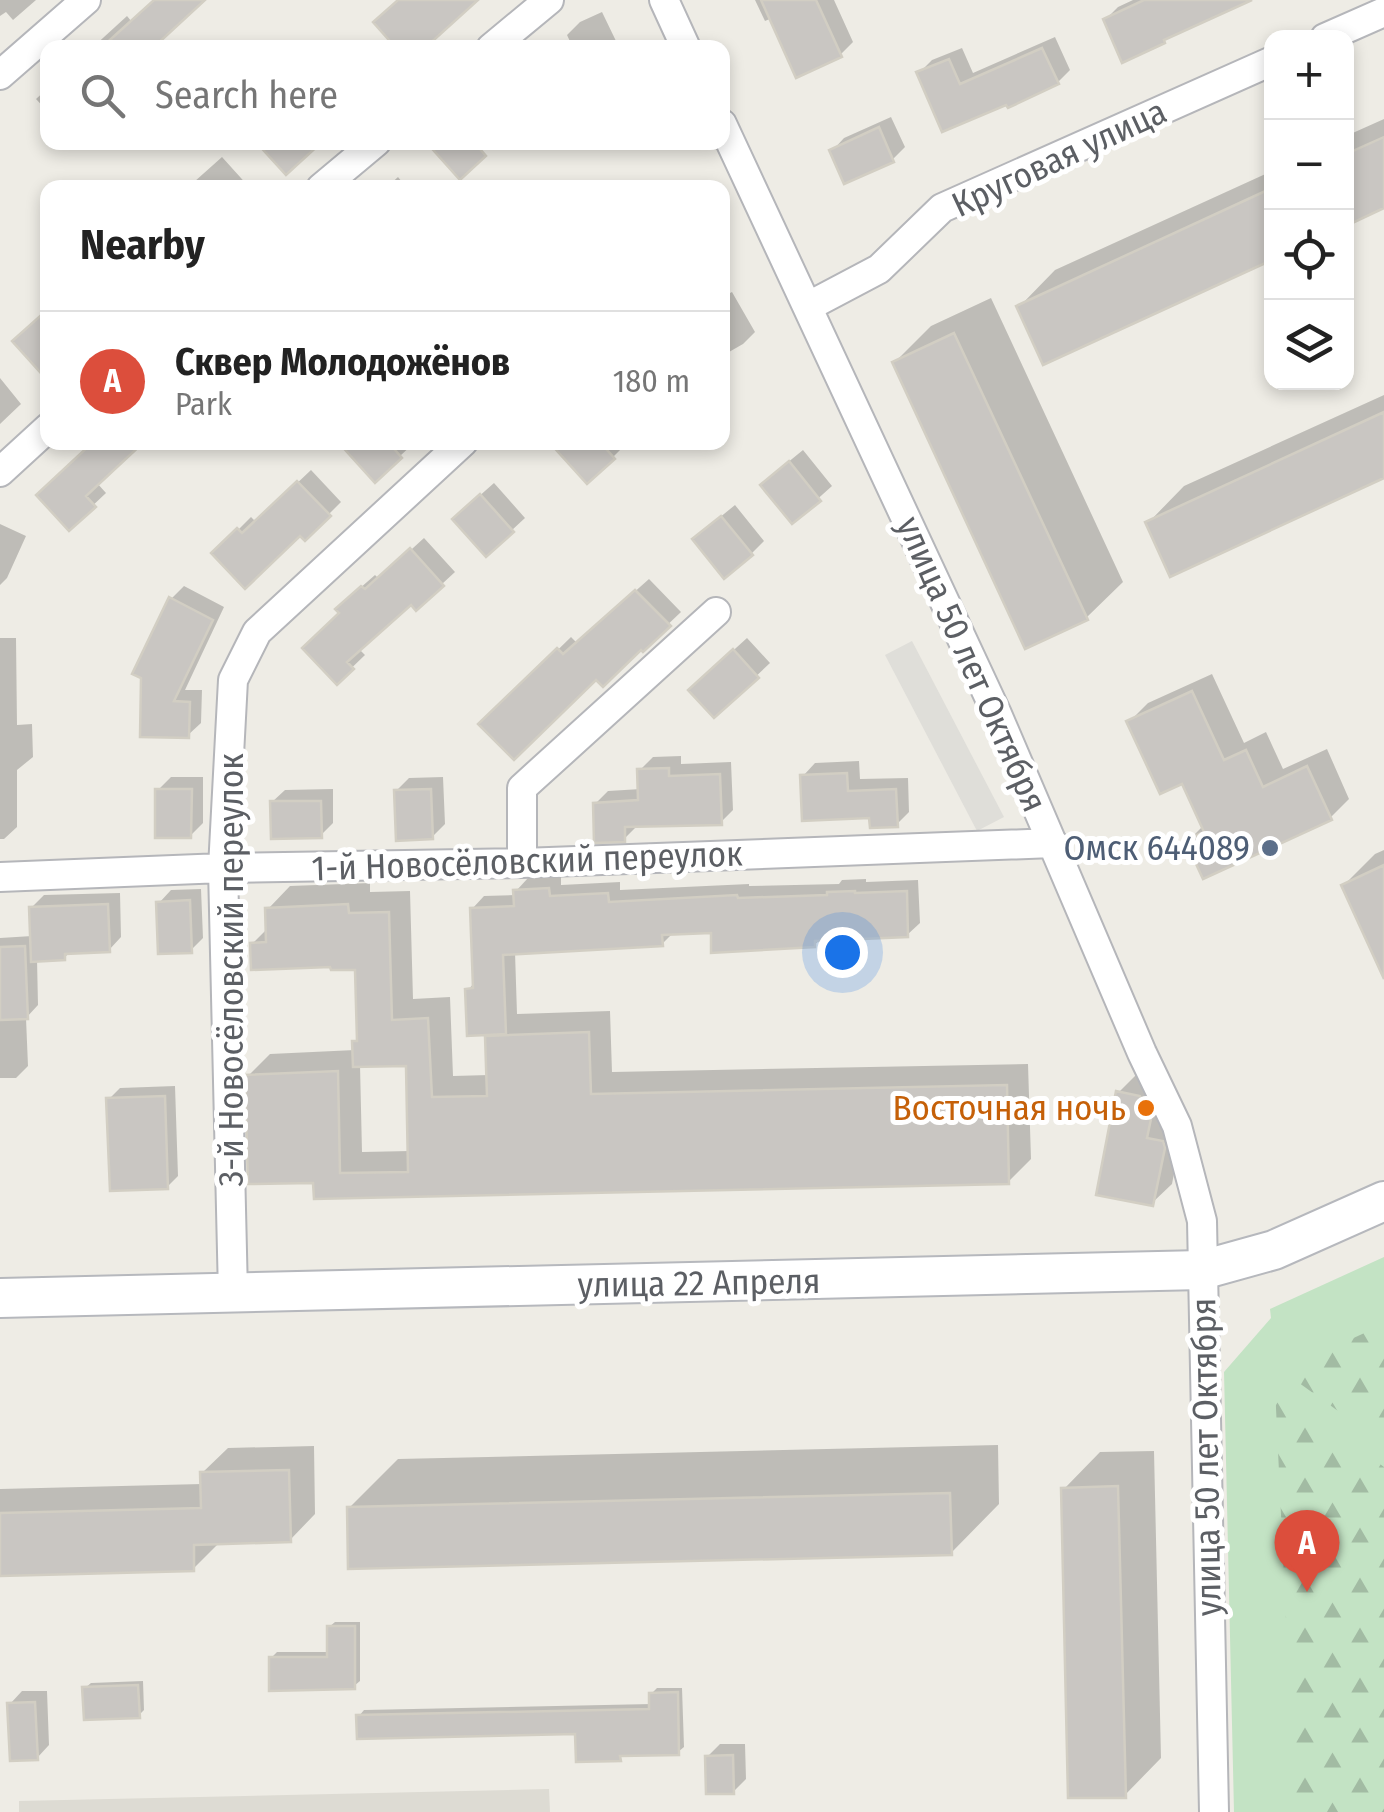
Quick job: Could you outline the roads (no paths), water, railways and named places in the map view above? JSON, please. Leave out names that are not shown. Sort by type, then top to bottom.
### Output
[{"type":"main road","name":"улица 22 Апреля","points":[[0,1298],[1202,1270],[1274,1250],[1384,1201]]},
{"type":"street","points":[[40,40],[86,0]]},
{"type":"street","points":[[501,40],[549,0]]},
{"type":"street","points":[[664,0],[682,40]]},
{"type":"street","points":[[1344,30],[1384,12]]},
{"type":"street","points":[[0,75],[40,40]]},
{"type":"street","name":"Круговая улица","points":[[809,306],[878,269],[942,208],[1264,66]]},
{"type":"street","name":"улица 50 лет Октября","points":[[730,141],[997,714],[1177,1126],[1202,1221],[1214,1812]]},
{"type":"street","points":[[331,180],[367,150]]},
{"type":"street","points":[[0,472],[40,435]]},
{"type":"street","name":"3-й Новосёловский переулок","points":[[233,1294],[223,868],[233,680],[257,632],[455,450]]},
{"type":"street","points":[[522,864],[522,788],[716,612]]},
{"type":"street","name":"1-й Новосёловский переулок","points":[[0,877],[223,868],[522,864],[1053,843]]},
{"type":"place","name":"Омск 644089","points":[[1270,848]]},
{"type":"place","name":"Восточная ночь","points":[[1146,1108]]},
{"type":"place","name":"Сквер Молодожёнов","points":[[1307,1592]]}]
